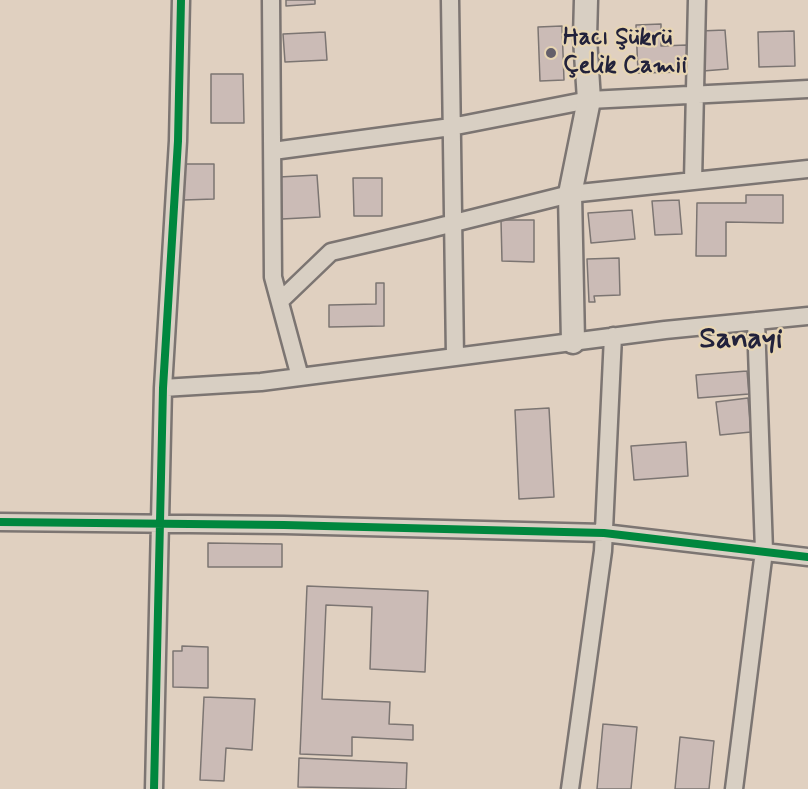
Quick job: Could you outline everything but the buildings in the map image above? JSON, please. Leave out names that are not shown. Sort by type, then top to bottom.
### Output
[{"type":"street","points":[[154,789],[163,388],[178,141],[181,0]]},
{"type":"street","points":[[271,0],[273,277],[300,377]]},
{"type":"street","points":[[450,0],[455,357]]},
{"type":"street","points":[[573,342],[570,194],[589,100],[585,38],[586,0]]},
{"type":"street","points":[[693,181],[697,0]]},
{"type":"street","points":[[273,151],[451,127],[589,100],[808,89]]},
{"type":"street","points":[[280,301],[331,252],[570,194],[808,169]]},
{"type":"street","points":[[163,388],[261,382],[613,336],[808,316]]},
{"type":"street","points":[[734,789],[764,551],[756,321]]},
{"type":"street","points":[[570,789],[603,551],[613,336]]},
{"type":"street","points":[[0,522],[284,525],[604,533],[808,557]]},
{"type":"cycle path","points":[[154,789],[163,388],[178,141],[181,0]]},
{"type":"cycle path","points":[[0,522],[284,525],[604,533],[808,557]]},
{"type":"place","name":"Hacı Şükrü Çelik Camii","points":[[551,53]]},
{"type":"district","name":"Sanayi","points":[[741,341]]}]
